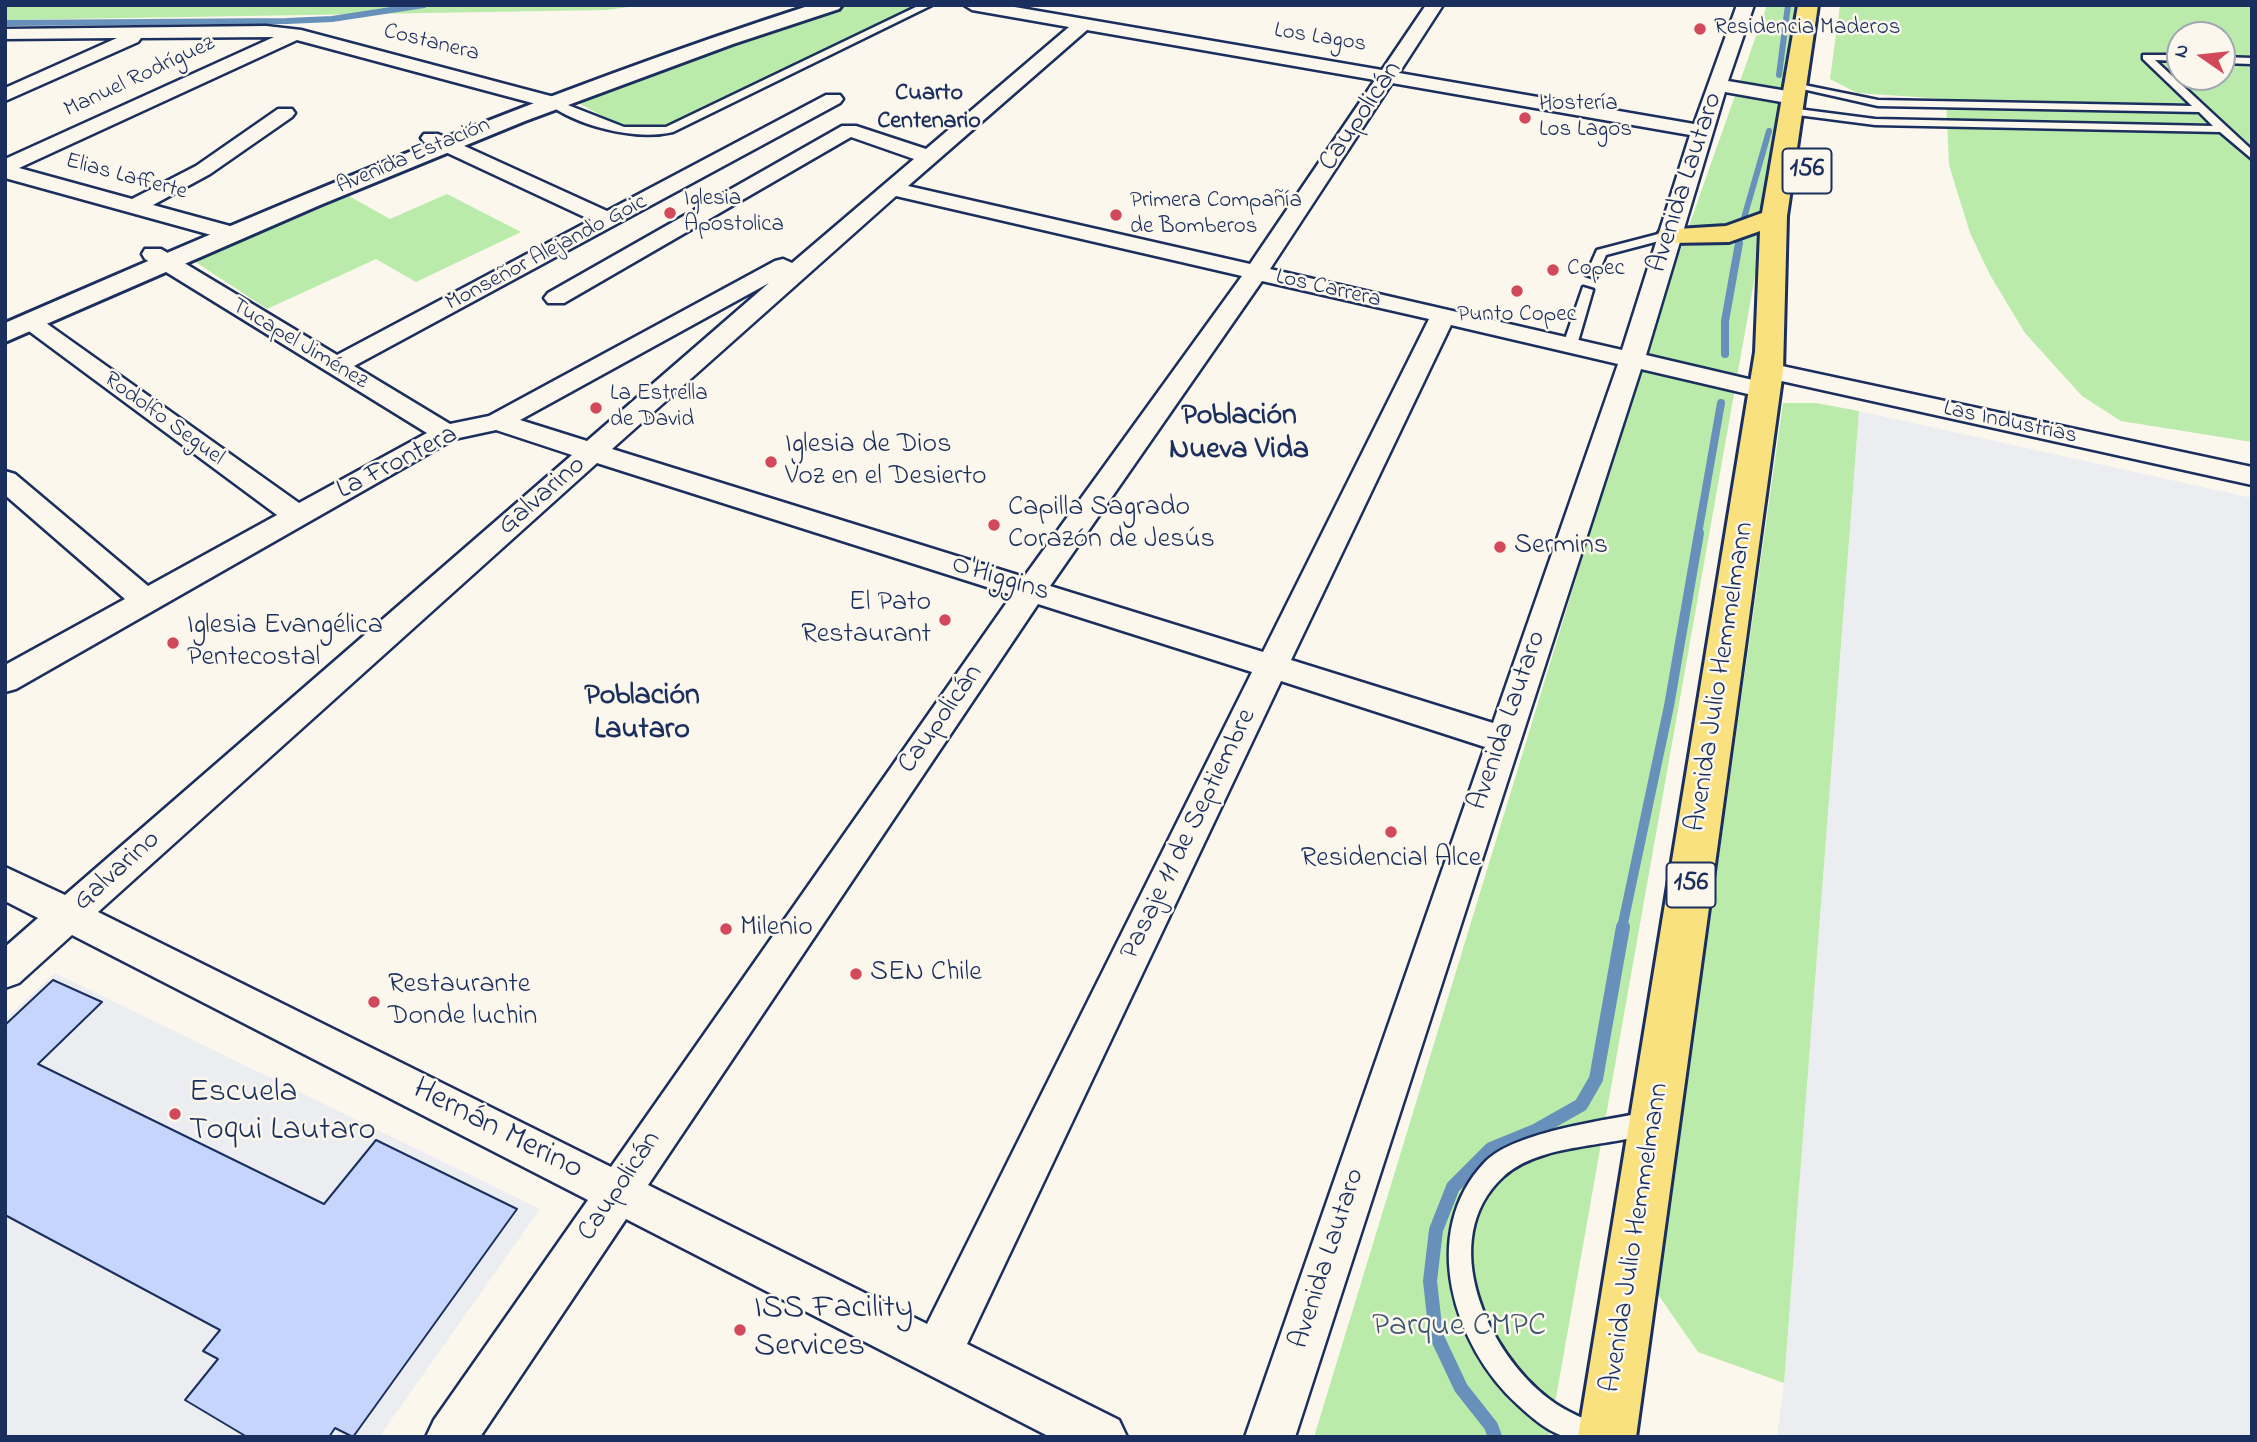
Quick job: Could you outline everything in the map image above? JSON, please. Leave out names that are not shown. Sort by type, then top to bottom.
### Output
[{"type":"highway","name":"Avenida Julio Hemmelmann","points":[[1803,106],[1808,5]]},
{"type":"highway","name":"Avenida Julio Hemmelmann","points":[[1607,1437],[1769,364],[1769,299],[1774,217],[1830,5]]},
{"type":"highway","points":[[1670,235],[1729,234],[1774,217]]},
{"type":"highway","name":"Avenida Julio Hemmelmann","points":[[1769,364],[1790,302],[1795,262]]},
{"type":"street","name":"Avenida Estación","points":[[5,334],[18,320],[437,141],[673,46],[799,5]]},
{"type":"street","name":"Avenida Estación","points":[[543,99],[832,5]]},
{"type":"street","name":"Los Lagos","points":[[972,5],[1390,75],[1701,131]]},
{"type":"street","name":"Caupolicán","points":[[451,1437],[1031,590],[1255,274],[1435,5]]},
{"type":"street","name":"Avenida Lautaro","points":[[1270,1437],[1502,739],[1632,359],[1701,131],[1746,5]]},
{"type":"street","name":"Galvarino","points":[[5,971],[891,188],[1082,25]]},
{"type":"street","name":"Costanera","points":[[5,34],[266,31],[295,34],[543,99]]},
{"type":"street","points":[[5,96],[144,33]]},
{"type":"street","points":[[5,44],[36,34]]},
{"type":"street","name":"Manuel Rodríguez","points":[[5,169],[295,34]]},
{"type":"street","points":[[1718,85],[1803,106]]},
{"type":"street","name":"Monseñor Alejando Goic","points":[[334,367],[834,99]]},
{"type":"street","points":[[132,208],[203,170],[285,113]]},
{"type":"street","points":[[556,298],[849,130],[928,156]]},
{"type":"street","points":[[437,141],[610,221]]},
{"type":"street","name":"Elias Lafferte","points":[[5,169],[132,208],[224,232]]},
{"type":"street","name":"Los Carrera","points":[[891,188],[1632,359],[1769,364]]},
{"type":"street","name":"La Frontera","points":[[5,680],[446,433],[498,422],[833,239]]},
{"type":"street","name":"Tucapel Jiménez","points":[[159,259],[446,433]]},
{"type":"street","name":"Pasaje 11 de Septiembre","points":[[937,1354],[1443,315]]},
{"type":"street","name":"Rodolfo Seguel","points":[[18,320],[297,516]]},
{"type":"street","name":"Las Industrias","points":[[1769,364],[2252,476]]},
{"type":"street","name":"O'Higgins","points":[[498,422],[1502,739]]},
{"type":"street","points":[[5,480],[145,600]]},
{"type":"street","name":"Hernán Merino","points":[[5,883],[1102,1437]]},
{"type":"lane","points":[[543,99],[624,133],[646,135],[669,130],[928,5]]},
{"type":"lane","points":[[2166,58],[2146,57],[2166,75]]},
{"type":"lane","points":[[2183,91],[2252,156]]},
{"type":"lane","points":[[1803,106],[1878,103],[2203,109]]},
{"type":"lane","points":[[1803,106],[1875,122],[2223,129]]},
{"type":"lane","points":[[1592,275],[1601,253],[1670,235]]},
{"type":"lane","points":[[1570,345],[1587,290]]},
{"type":"lane","points":[[1597,1437],[1540,1408],[1493,1358],[1465,1299],[1460,1269],[1460,1241],[1466,1213],[1478,1189],[1494,1169],[1515,1154],[1655,1121]]},
{"type":"shaded area","points":[[1859,411],[2252,498],[2252,1437],[1777,1437],[1784,1383]]},
{"type":"shaded area","name":"Escuela Toqui Lautaro","points":[[55,973],[540,1209],[379,1437],[5,1437],[5,1019]]},
{"type":"green space","points":[[5,5],[643,5],[607,10],[5,20]]},
{"type":"green space","points":[[840,5],[922,5],[673,123],[645,127],[622,124],[576,101]]},
{"type":"green space","name":"Parque CMPC","points":[[1767,5],[1803,5],[1549,1437],[1314,1437],[1649,339]]},
{"type":"green space","points":[[1840,5],[2252,5],[2252,442],[2121,421],[2082,396],[2025,333],[1990,275],[1970,233],[1949,165],[1946,99],[1857,93],[1830,79]]},
{"type":"green space","points":[[447,194],[521,232],[416,282],[376,259],[267,309],[194,261],[349,196],[390,219]]},
{"type":"green space","points":[[1783,403],[1816,403],[1859,411],[1784,1383],[1698,1352],[1657,1293]]},
{"type":"building","points":[[53,980],[102,1002],[38,1064],[324,1204],[376,1140],[517,1209],[353,1437],[335,1428],[329,1437],[247,1437],[185,1400],[218,1359],[203,1351],[220,1330],[5,1215],[5,1025]]},
{"type":"waterway","points":[[5,23],[287,21],[332,19],[424,5]]},
{"type":"waterway","points":[[1779,75],[1788,5]]},
{"type":"waterway","points":[[1744,218],[1769,131]]},
{"type":"waterway","points":[[1725,354],[1725,321],[1739,243]]},
{"type":"waterway","points":[[1698,534],[1721,403]]},
{"type":"waterway","points":[[1622,928],[1669,706],[1699,533]]},
{"type":"waterway","points":[[1495,1437],[1491,1426],[1461,1388],[1436,1335],[1430,1281],[1436,1230],[1453,1187],[1491,1149],[1535,1131],[1581,1105],[1596,1079],[1623,927]]},
{"type":"place","name":"Residencia Maderos","points":[[1700,29]]},
{"type":"place","name":"Hostería Los Lagos","points":[[1525,118]]},
{"type":"place","name":"Iglesia Apostolica","points":[[670,213]]},
{"type":"place","name":"Primera Compañía de Bomberos","points":[[1116,215]]},
{"type":"place","name":"Copec","points":[[1553,270]]},
{"type":"place","name":"Punto Copec","points":[[1517,291]]},
{"type":"place","name":"La Estrella de David","points":[[596,408]]},
{"type":"place","name":"Iglesia de Dios Voz en el Desierto","points":[[771,462]]},
{"type":"place","name":"Capilla Sagrado Corazón de Jesús","points":[[994,525]]},
{"type":"place","name":"Sermins","points":[[1500,547]]},
{"type":"place","name":"El Pato Restaurant","points":[[945,620]]},
{"type":"place","name":"Iglesia Evangélica Pentecostal","points":[[173,643]]},
{"type":"place","name":"Residencial Alce","points":[[1391,832]]},
{"type":"place","name":"Milenio","points":[[726,929]]},
{"type":"place","name":"SEN Chile","points":[[856,974]]},
{"type":"place","name":"Restaurante Donde luchin","points":[[374,1002]]},
{"type":"place","name":"Escuela Toqui Lautaro","points":[[175,1114]]},
{"type":"place","name":"ISS Facility Services","points":[[740,1330]]},
{"type":"district","name":"Cuarto Centenario","points":[[929,109]]},
{"type":"district","name":"Población Nueva Vida","points":[[1239,435]]},
{"type":"district","name":"Población Lautaro","points":[[642,715]]}]
